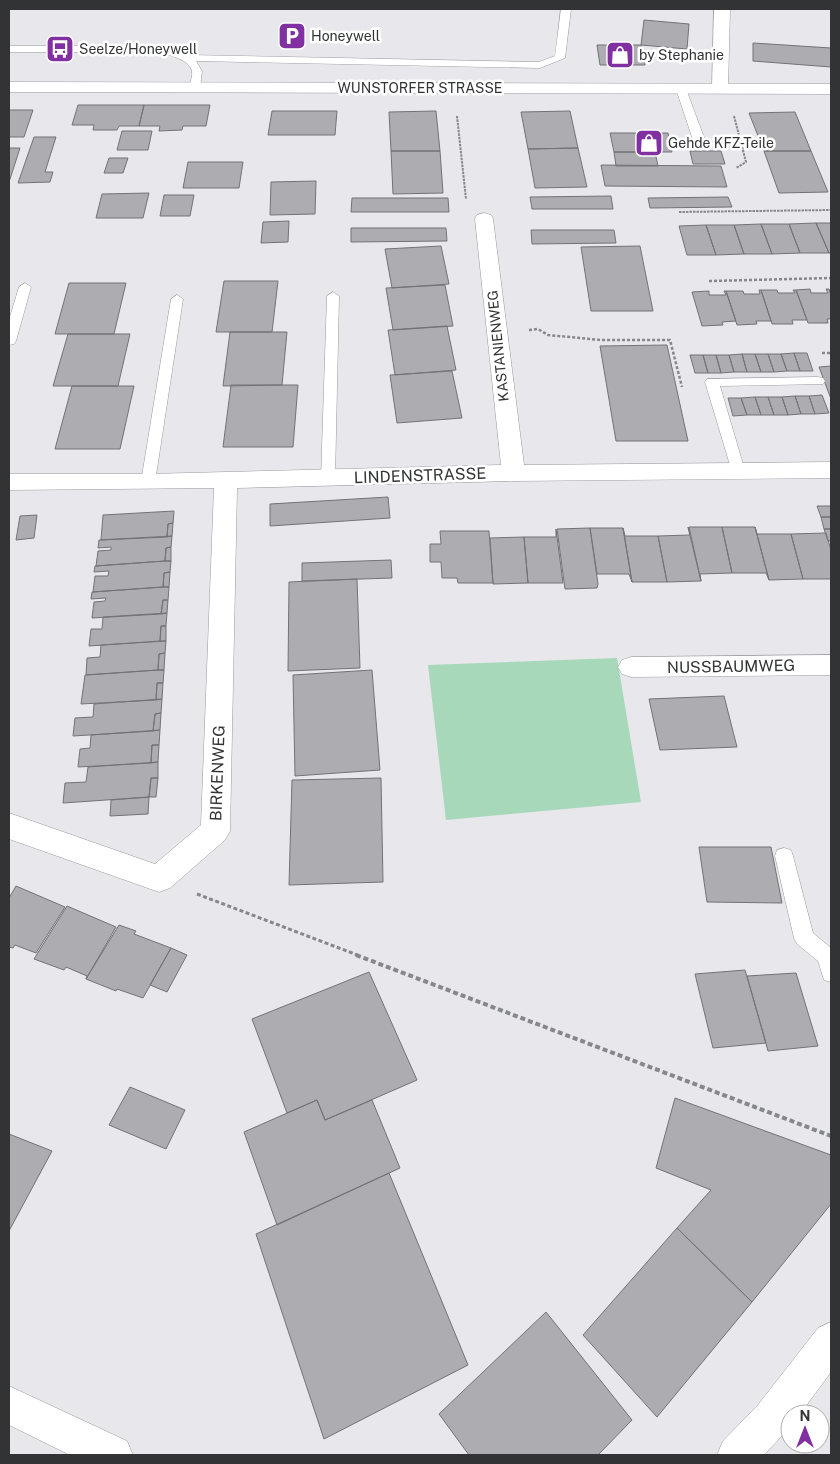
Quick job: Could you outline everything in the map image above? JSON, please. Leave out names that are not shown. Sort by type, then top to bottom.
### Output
[{"type":"street","points":[[722,9],[723,89]]},
{"type":"street","name":"WUNSTORFER STRASSE","points":[[9,87],[831,89]]},
{"type":"street","name":"KASTANIENWEG","points":[[484,219],[513,473]]},
{"type":"street","name":"LINDENSTRASSE","points":[[9,482],[226,481],[513,473],[831,470]]},
{"type":"street","name":"BIRKENWEG","points":[[159,879],[216,831],[226,481]]},
{"type":"street","name":"NUSSBAUMWEG","points":[[631,667],[831,665]]},
{"type":"street","points":[[9,826],[159,879]]},
{"type":"street","points":[[737,1455],[772,1419],[831,1342]]},
{"type":"street","points":[[9,1405],[114,1455]]},
{"type":"lane","points":[[9,49],[162,50],[186,58],[540,65],[560,58],[566,9]]},
{"type":"lane","points":[[186,58],[194,64],[196,71],[195,87]]},
{"type":"lane","points":[[681,89],[699,140]]},
{"type":"lane","points":[[9,341],[25,287]]},
{"type":"lane","points":[[328,478],[333,296]]},
{"type":"lane","points":[[148,482],[177,299]]},
{"type":"lane","points":[[738,471],[712,382],[818,381]]},
{"type":"lane","points":[[784,856],[804,938],[826,956],[831,973]]},
{"type":"path","points":[[454,88],[466,201]]},
{"type":"path","points":[[723,89],[746,162],[736,168]]},
{"type":"path","points":[[679,212],[831,210]]},
{"type":"path","points":[[709,281],[831,278]]},
{"type":"path","points":[[496,333],[538,329],[548,335],[601,340],[670,340],[682,387]]},
{"type":"path","points":[[159,879],[831,1136]]},
{"type":"green space","points":[[617,658],[641,802],[446,820],[428,665]]},
{"type":"building","points":[[644,20],[689,24],[687,49],[641,45]]},
{"type":"building","points":[[753,43],[831,48],[831,67],[753,61]]},
{"type":"building","name":"by Stephanie","points":[[597,45],[641,45],[645,65],[600,65]]},
{"type":"building","points":[[78,105],[144,105],[139,126],[119,126],[117,130],[93,130],[94,125],[72,125]]},
{"type":"building","points":[[144,105],[210,105],[206,126],[183,126],[182,130],[159,131],[160,126],[139,126]]},
{"type":"building","points":[[9,110],[33,110],[24,137],[9,137]]},
{"type":"building","points":[[272,111],[337,111],[335,135],[268,135]]},
{"type":"building","points":[[436,111],[440,151],[391,151],[389,112]]},
{"type":"building","points":[[570,111],[578,148],[528,149],[521,112]]},
{"type":"building","points":[[795,112],[811,151],[764,151],[749,113]]},
{"type":"building","points":[[122,131],[152,131],[148,150],[117,150]]},
{"type":"building","points":[[610,133],[668,133],[672,152],[614,152]]},
{"type":"building","points":[[34,137],[56,137],[45,172],[53,172],[50,182],[18,183]]},
{"type":"building","points":[[9,148],[20,148],[9,182]]},
{"type":"building","points":[[578,148],[587,187],[535,188],[528,149]]},
{"type":"building","points":[[391,151],[440,151],[443,193],[393,194]]},
{"type":"building","points":[[690,151],[721,151],[725,164],[693,164]]},
{"type":"building","points":[[764,151],[811,151],[828,192],[779,193]]},
{"type":"building","points":[[614,152],[655,152],[658,166],[616,166]]},
{"type":"building","points":[[109,158],[128,158],[123,173],[104,173]]},
{"type":"building","points":[[188,162],[243,162],[239,188],[183,188]]},
{"type":"building","points":[[601,165],[721,166],[727,187],[605,186]]},
{"type":"building","points":[[316,181],[315,214],[270,215],[271,182]]},
{"type":"building","points":[[149,193],[143,218],[96,218],[102,194]]},
{"type":"building","points":[[164,195],[194,195],[190,216],[160,216]]},
{"type":"building","points":[[611,196],[613,209],[532,209],[530,197]]},
{"type":"building","points":[[728,197],[732,207],[650,208],[648,198]]},
{"type":"building","points":[[352,198],[448,198],[449,212],[351,212]]},
{"type":"building","points":[[289,221],[288,242],[261,243],[263,222]]},
{"type":"building","points":[[816,223],[831,223],[831,253],[829,253]]},
{"type":"building","points":[[816,223],[829,253],[800,253],[789,224]]},
{"type":"building","points":[[761,224],[772,254],[744,254],[734,225]]},
{"type":"building","points":[[761,224],[789,224],[800,253],[772,254]]},
{"type":"building","points":[[706,225],[734,225],[744,254],[716,255]]},
{"type":"building","points":[[706,225],[716,255],[687,255],[679,226]]},
{"type":"building","points":[[351,228],[446,228],[447,241],[351,242]]},
{"type":"building","points":[[531,230],[614,230],[616,243],[532,244]]},
{"type":"building","points":[[441,246],[449,284],[392,288],[385,249]]},
{"type":"building","points":[[640,246],[653,311],[591,311],[581,247]]},
{"type":"building","points":[[224,281],[278,281],[272,332],[216,332]]},
{"type":"building","points":[[69,283],[126,283],[114,334],[55,334]]},
{"type":"building","points":[[445,285],[453,326],[393,330],[386,288]]},
{"type":"building","points":[[810,289],[811,293],[828,293],[826,289],[829,289],[831,295],[831,319],[827,319],[828,323],[808,323],[796,290]]},
{"type":"building","points":[[759,290],[761,290],[771,321],[756,321],[757,324],[737,325],[726,291],[760,294]]},
{"type":"building","points":[[761,290],[795,293],[793,290],[796,290],[807,320],[792,320],[793,324],[772,324]]},
{"type":"building","points":[[709,291],[709,295],[726,295],[724,291],[726,291],[736,321],[722,322],[723,325],[702,326],[692,292]]},
{"type":"building","points":[[447,326],[456,370],[395,375],[388,330]]},
{"type":"building","points":[[230,332],[287,332],[282,385],[223,386]]},
{"type":"building","points":[[68,334],[130,334],[118,386],[53,386]]},
{"type":"building","points":[[667,345],[688,441],[616,441],[600,346]]},
{"type":"building","points":[[794,353],[800,371],[787,371],[781,354]]},
{"type":"building","points":[[794,353],[807,353],[813,371],[800,371]]},
{"type":"building","points":[[742,354],[747,372],[734,372],[729,355]]},
{"type":"building","points":[[742,354],[755,354],[761,372],[747,372]]},
{"type":"building","points":[[755,354],[768,354],[774,372],[761,372]]},
{"type":"building","points":[[768,354],[781,354],[787,371],[774,372]]},
{"type":"building","points":[[690,355],[703,355],[708,373],[695,373]]},
{"type":"building","points":[[703,355],[716,355],[721,373],[708,373]]},
{"type":"building","points":[[716,355],[729,355],[734,372],[721,373]]},
{"type":"building","points":[[831,366],[831,399],[819,367]]},
{"type":"building","points":[[452,371],[462,418],[397,423],[390,375]]},
{"type":"building","points":[[231,385],[298,385],[293,447],[223,447]]},
{"type":"building","points":[[72,386],[134,386],[120,449],[55,449]]},
{"type":"building","points":[[822,395],[829,413],[815,414],[809,396]]},
{"type":"building","points":[[795,396],[809,396],[815,414],[801,414]]},
{"type":"building","points":[[795,396],[801,414],[788,415],[782,397]]},
{"type":"building","points":[[755,397],[768,397],[774,415],[761,415]]},
{"type":"building","points":[[755,397],[761,415],[747,415],[741,398]]},
{"type":"building","points":[[768,397],[782,397],[788,415],[774,415]]},
{"type":"building","points":[[728,398],[741,398],[747,415],[733,416]]},
{"type":"building","points":[[388,497],[390,518],[270,526],[270,504]]},
{"type":"building","points":[[817,506],[831,506],[831,517],[821,517]]},
{"type":"building","points":[[174,511],[173,523],[168,524],[167,537],[101,540],[103,515]]},
{"type":"building","points":[[37,515],[34,538],[16,540],[20,516]]},
{"type":"building","points":[[821,517],[831,517],[831,529],[824,529]]},
{"type":"building","points":[[173,523],[172,536],[167,537],[168,524]]},
{"type":"building","points":[[689,527],[722,527],[732,573],[700,574],[701,581]]},
{"type":"building","points":[[722,527],[755,527],[769,580],[766,573],[732,573]]},
{"type":"building","points":[[755,527],[757,534],[791,534],[803,579],[769,580]]},
{"type":"building","points":[[590,528],[623,528],[632,582],[629,574],[597,574]]},
{"type":"building","points":[[590,528],[597,588],[565,589],[557,529]]},
{"type":"building","points":[[623,528],[625,536],[658,536],[667,582],[632,582]]},
{"type":"building","points":[[556,529],[563,583],[528,583],[524,537],[556,537]]},
{"type":"building","points":[[824,529],[831,529],[831,541],[828,541]]},
{"type":"building","points":[[440,531],[489,531],[493,583],[458,583],[457,578],[442,578],[441,562],[430,562],[430,544],[441,544]]},
{"type":"building","points":[[826,533],[831,550],[831,579],[803,579],[791,534]]},
{"type":"building","points":[[690,535],[701,581],[667,582],[658,536]]},
{"type":"building","points":[[172,536],[171,547],[166,548],[165,561],[96,566],[98,551],[111,550],[111,547],[98,548],[99,540]]},
{"type":"building","points":[[524,537],[528,583],[493,584],[490,538]]},
{"type":"building","points":[[171,547],[171,561],[165,561],[166,548]]},
{"type":"building","points":[[391,560],[392,578],[302,581],[302,563]]},
{"type":"building","points":[[171,561],[170,572],[164,573],[163,587],[93,592],[95,576],[108,576],[109,571],[94,572],[95,566]]},
{"type":"building","points":[[170,572],[169,587],[163,587],[164,573]]},
{"type":"building","points":[[357,579],[360,668],[288,671],[289,582]]},
{"type":"building","points":[[169,587],[168,600],[163,600],[161,614],[92,618],[94,602],[105,601],[106,598],[91,599],[92,592]]},
{"type":"building","points":[[163,600],[168,600],[167,613],[161,614]]},
{"type":"building","points":[[167,613],[166,626],[161,626],[160,641],[89,646],[91,629],[102,629],[103,617]]},
{"type":"building","points":[[161,626],[166,626],[166,641],[160,641]]},
{"type":"building","points":[[166,641],[165,653],[159,654],[158,670],[86,675],[87,658],[100,657],[101,645]]},
{"type":"building","points":[[165,653],[164,670],[158,670],[159,654]]},
{"type":"building","points":[[164,670],[163,683],[157,683],[156,700],[81,704],[85,675]]},
{"type":"building","points":[[372,670],[380,770],[295,776],[293,675]]},
{"type":"building","points":[[157,683],[163,683],[162,699],[156,700]]},
{"type":"building","points":[[724,696],[737,747],[660,750],[649,699]]},
{"type":"building","points":[[162,699],[161,713],[155,714],[153,731],[73,736],[75,718],[93,717],[94,704]]},
{"type":"building","points":[[161,713],[160,730],[153,731],[155,714]]},
{"type":"building","points":[[160,730],[159,745],[152,745],[151,763],[78,767],[80,749],[90,748],[91,735]]},
{"type":"building","points":[[152,745],[159,745],[158,762],[151,763]]},
{"type":"building","points":[[158,762],[158,778],[151,778],[149,797],[63,803],[65,783],[86,782],[88,767]]},
{"type":"building","points":[[151,778],[158,778],[156,797],[149,797]]},
{"type":"building","points":[[381,778],[383,882],[289,885],[292,780]]},
{"type":"building","points":[[149,797],[148,814],[110,816],[111,800]]},
{"type":"building","points":[[699,847],[771,847],[782,903],[707,902]]},
{"type":"building","points":[[16,886],[65,907],[36,953],[15,945],[13,948],[9,947],[9,898]]},
{"type":"building","points":[[67,906],[116,927],[86,979],[87,976],[66,967],[64,970],[34,959]]},
{"type":"building","points":[[119,925],[136,931],[134,934],[171,948],[143,998],[117,989],[116,991],[86,979]]},
{"type":"building","points":[[171,948],[187,955],[167,992],[150,985]]},
{"type":"building","points":[[745,970],[766,1043],[713,1048],[695,974]]},
{"type":"building","points":[[369,972],[417,1080],[325,1120],[317,1100],[287,1113],[252,1019]]},
{"type":"building","points":[[796,973],[818,1046],[768,1051],[747,976]]},
{"type":"building","points":[[130,1087],[185,1110],[166,1149],[109,1125]]},
{"type":"building","points":[[675,1098],[831,1155],[831,1204],[752,1302],[677,1228],[711,1190],[656,1168]]},
{"type":"building","points":[[317,1100],[325,1120],[372,1100],[400,1168],[277,1225],[244,1132]]},
{"type":"building","points":[[9,1134],[52,1151],[9,1231]]},
{"type":"building","points":[[389,1173],[468,1365],[324,1439],[256,1234]]},
{"type":"building","points":[[677,1228],[752,1302],[657,1417],[583,1335]]},
{"type":"building","points":[[546,1312],[632,1420],[598,1455],[469,1455],[439,1414]]},
{"type":"place","name":"Honeywell","points":[[292,36]]},
{"type":"place","name":"Seelze/Honeywell","points":[[60,49]]},
{"type":"place","name":"by Stephanie","points":[[620,55]]},
{"type":"place","name":"Gehde KFZ-Teile","points":[[649,143]]}]
